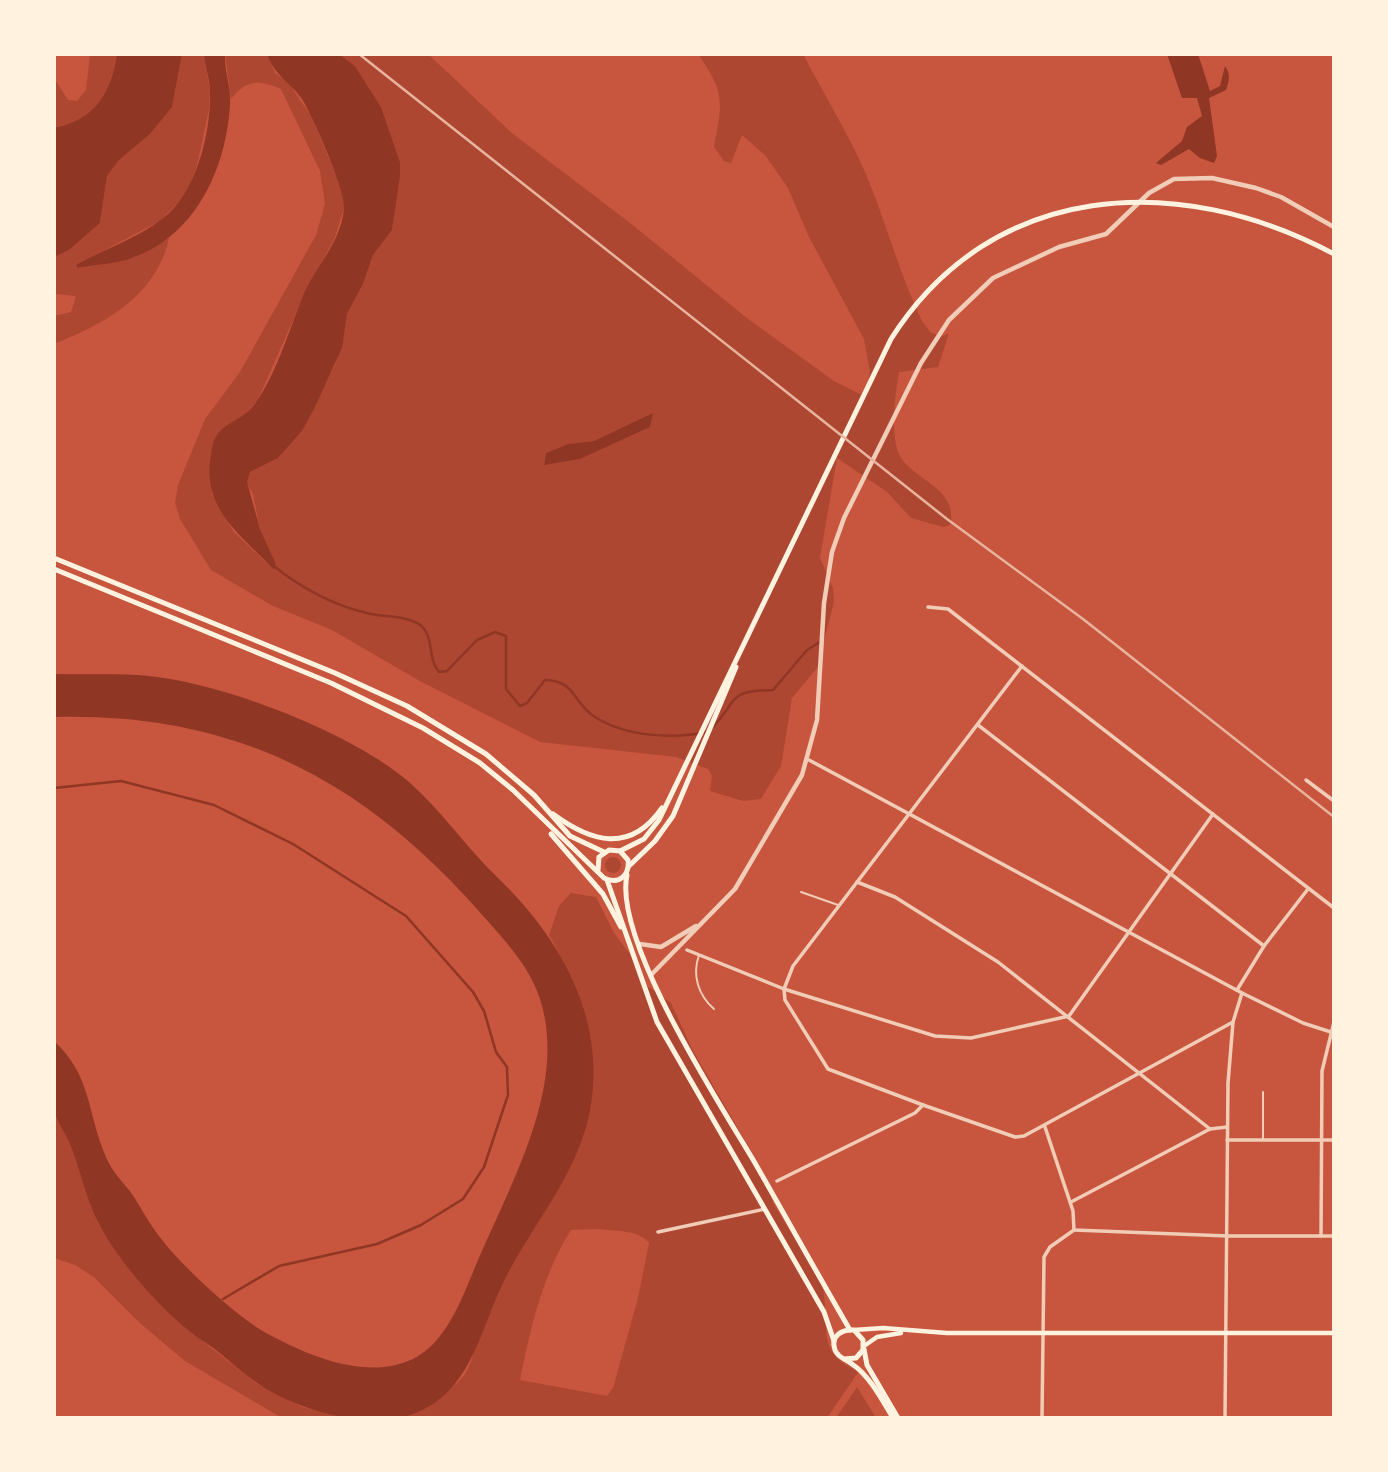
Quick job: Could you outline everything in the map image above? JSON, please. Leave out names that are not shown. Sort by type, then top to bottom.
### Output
[{"type":"highway","points":[[54,558],[335,673],[407,706],[486,754],[549,811],[570,836],[604,852],[620,851],[649,834],[670,797],[738,661],[862,396],[902,322],[959,262],[990,241],[1034,220],[1081,206],[1124,201],[1167,202],[1250,219],[1334,254]]},
{"type":"highway","points":[[54,569],[331,682],[402,716],[480,763],[513,790],[572,850],[598,870],[607,880],[657,1022],[830,1324],[836,1352],[859,1369],[895,1418]]},
{"type":"highway","points":[[607,880],[619,880],[655,841],[673,816],[723,703],[738,661]]},
{"type":"highway","points":[[549,811],[582,833],[613,839],[645,828],[670,797]]},
{"type":"highway","points":[[541,818],[560,846],[603,894],[626,936]]},
{"type":"highway","points":[[620,851],[628,868],[625,894],[640,944],[651,975],[673,1021],[852,1330],[862,1336],[867,1365],[895,1418]]},
{"type":"highway","points":[[598,870],[598,860],[604,852]]},
{"type":"highway","points":[[834,1341],[840,1332],[852,1330]]},
{"type":"highway","points":[[844,1359],[856,1358],[864,1346]]},
{"type":"main road","points":[[852,1330],[884,1328],[905,1332],[1334,1333]]},
{"type":"main road","points":[[864,1346],[877,1337],[905,1332]]},
{"type":"street","points":[[651,975],[725,901],[793,794],[809,760],[818,713],[828,569],[844,518],[933,342],[971,297],[993,278],[1017,265],[1059,247],[1106,234],[1149,193],[1166,183],[1199,177],[1256,188],[1281,197],[1334,227]]},
{"type":"street","points":[[928,607],[948,609],[1334,908]]},
{"type":"street","points":[[1022,666],[793,967],[784,989],[790,1012],[828,1069],[1014,1136],[1024,1136],[1045,1127],[1233,1022]]},
{"type":"street","points":[[978,725],[1264,946]]},
{"type":"street","points":[[809,760],[1239,991],[1303,1023],[1332,1033]]},
{"type":"street","points":[[1306,780],[1334,801]]},
{"type":"street","points":[[687,950],[784,989],[954,1039],[1069,1016],[1213,814]]},
{"type":"street","points":[[858,882],[895,897],[998,962],[1210,1129]]},
{"type":"street","points":[[1225,1418],[1227,1127],[1233,1022],[1239,991],[1264,946],[1308,888]]},
{"type":"street","points":[[640,944],[660,947],[703,922]]},
{"type":"street","points":[[1321,1236],[1322,1071],[1334,1021]]},
{"type":"street","points":[[778,1181],[915,1114],[923,1105]]},
{"type":"street","points":[[1045,1127],[1071,1202],[1074,1230]]},
{"type":"street","points":[[1071,1202],[1210,1129],[1227,1127]]},
{"type":"street","points":[[1227,1140],[1334,1140]]},
{"type":"street","points":[[658,1232],[765,1209]]},
{"type":"street","points":[[1042,1418],[1044,1257],[1050,1247],[1074,1230],[1228,1236],[1334,1236]]},
{"type":"lane","points":[[802,892],[839,905]]},
{"type":"lane","points":[[699,954],[695,969],[698,987],[714,1009]]},
{"type":"lane","points":[[1263,1092],[1263,1140]]},
{"type":"shaded area","points":[[90,54],[117,54],[105,92],[99,103],[80,119],[54,128],[54,78],[68,100],[77,101],[86,90]]},
{"type":"shaded area","points":[[117,54],[182,54],[172,107],[150,134],[119,160],[107,176],[100,223],[69,250],[54,257],[54,128],[80,119],[99,103],[110,81]]},
{"type":"shaded area","points":[[182,54],[204,54],[210,91],[197,166],[186,195],[160,221],[76,265],[79,268],[136,257],[169,238],[163,258],[153,276],[126,305],[92,327],[54,344],[54,316],[71,312],[76,296],[54,294],[54,257],[69,250],[100,223],[107,176],[119,160],[150,134],[172,107]]},
{"type":"shaded area","points":[[204,54],[225,54],[230,97],[223,150],[205,194],[177,231],[158,245],[130,259],[78,268],[76,265],[152,226],[174,208],[184,194],[199,162],[208,126],[210,87]]},
{"type":"shaded area","points":[[225,54],[267,54],[275,73],[288,82],[311,116],[342,189],[345,205],[335,237],[301,302],[257,402],[240,419],[221,431],[212,493],[234,532],[274,570],[276,564],[260,529],[253,494],[246,482],[250,472],[278,458],[302,431],[336,363],[347,314],[363,284],[373,255],[392,230],[400,162],[381,107],[355,66],[339,54],[428,54],[513,134],[629,222],[748,319],[834,381],[860,394],[867,389],[870,372],[864,339],[809,237],[788,188],[765,155],[742,135],[731,163],[724,161],[714,147],[720,99],[713,79],[698,54],[803,54],[861,163],[922,321],[931,333],[943,336],[949,333],[938,367],[899,372],[894,421],[895,440],[902,460],[940,492],[951,512],[950,525],[943,527],[911,518],[887,492],[837,458],[820,558],[833,588],[834,602],[817,668],[792,698],[781,766],[761,799],[743,801],[710,791],[712,776],[708,769],[676,757],[540,742],[418,680],[332,630],[273,606],[211,570],[180,519],[175,503],[178,485],[205,419],[240,372],[316,235],[325,204],[320,171],[281,89],[253,83],[242,88],[231,99]],"holes":[[[652,414],[650,427],[580,459],[544,464],[546,453],[568,444],[594,441]]]},
{"type":"shaded area","points":[[267,54],[339,54],[355,66],[381,107],[400,162],[392,230],[373,255],[363,284],[347,314],[342,348],[315,407],[302,431],[278,458],[250,472],[247,482],[260,529],[276,564],[274,570],[228,522],[220,509],[213,495],[210,479],[212,449],[220,431],[249,410],[265,388],[306,289],[335,240],[344,208],[340,186],[307,108],[274,68]]},
{"type":"shaded area","points":[[1167,54],[1198,54],[1210,91],[1220,86],[1225,66],[1227,69],[1229,78],[1226,90],[1209,98],[1217,156],[1214,163],[1200,158],[1189,149],[1161,165],[1156,163],[1182,141],[1187,127],[1202,116],[1197,98],[1182,98]]},
{"type":"shaded area","points":[[653,413],[650,427],[580,459],[544,465],[546,453],[568,444],[594,441]]},
{"type":"shaded area","points":[[54,674],[149,676],[214,689],[286,713],[355,745],[409,782],[432,804],[537,922],[569,972],[581,999],[593,1058],[593,1089],[581,1142],[559,1189],[504,1281],[468,1364],[442,1398],[423,1410],[399,1418],[362,1420],[323,1412],[285,1399],[253,1380],[191,1333],[160,1305],[118,1254],[94,1213],[70,1144],[54,1110],[54,1041],[66,1054],[82,1081],[100,1141],[111,1167],[166,1244],[208,1288],[255,1326],[301,1350],[358,1367],[395,1365],[413,1359],[425,1351],[436,1341],[453,1316],[506,1199],[532,1133],[547,1065],[547,1032],[540,999],[530,976],[502,937],[440,870],[394,829],[345,793],[294,765],[240,743],[182,727],[120,719],[54,717]]},
{"type":"shaded area","points":[[610,857],[616,857],[621,865],[619,871],[610,873],[605,868],[605,862]]},
{"type":"shaded area","points":[[571,893],[596,897],[614,933],[631,956],[640,981],[671,1003],[692,1049],[763,1172],[773,1203],[821,1280],[829,1345],[844,1364],[859,1371],[827,1418],[399,1418],[444,1393],[465,1374],[500,1288],[558,1190],[581,1143],[589,1118],[593,1092],[591,1055],[573,989],[549,935],[559,906]],"holes":[[[595,1229],[632,1233],[649,1243],[638,1298],[613,1388],[607,1396],[520,1380],[539,1302],[561,1247],[571,1230]]]},
{"type":"shaded area","points":[[54,1110],[68,1136],[99,1225],[153,1297],[181,1324],[256,1383],[302,1407],[346,1418],[282,1418],[185,1361],[141,1324],[94,1277],[75,1265],[54,1258]]},
{"type":"shaded area","points":[[857,1387],[876,1418],[836,1418]]},
{"type":"waterway","points":[[275,567],[297,583],[332,602],[358,611],[402,618],[419,624],[427,634],[433,661],[439,672],[447,671],[477,640],[495,632],[506,636],[506,689],[520,706],[527,703],[545,680],[555,681],[569,688],[595,717],[621,729],[665,736],[707,732]]},
{"type":"waterway","points":[[712,728],[736,698],[748,692],[773,690],[807,650],[823,640]]},
{"type":"waterway","points":[[54,788],[121,781],[214,805],[293,844],[406,916],[473,992],[484,1011],[496,1052],[507,1067],[508,1095],[484,1167],[463,1199],[421,1225],[377,1244],[279,1266],[223,1299]]},
{"type":"railway","points":[[359,54],[947,519],[1083,619],[1334,817]]}]
